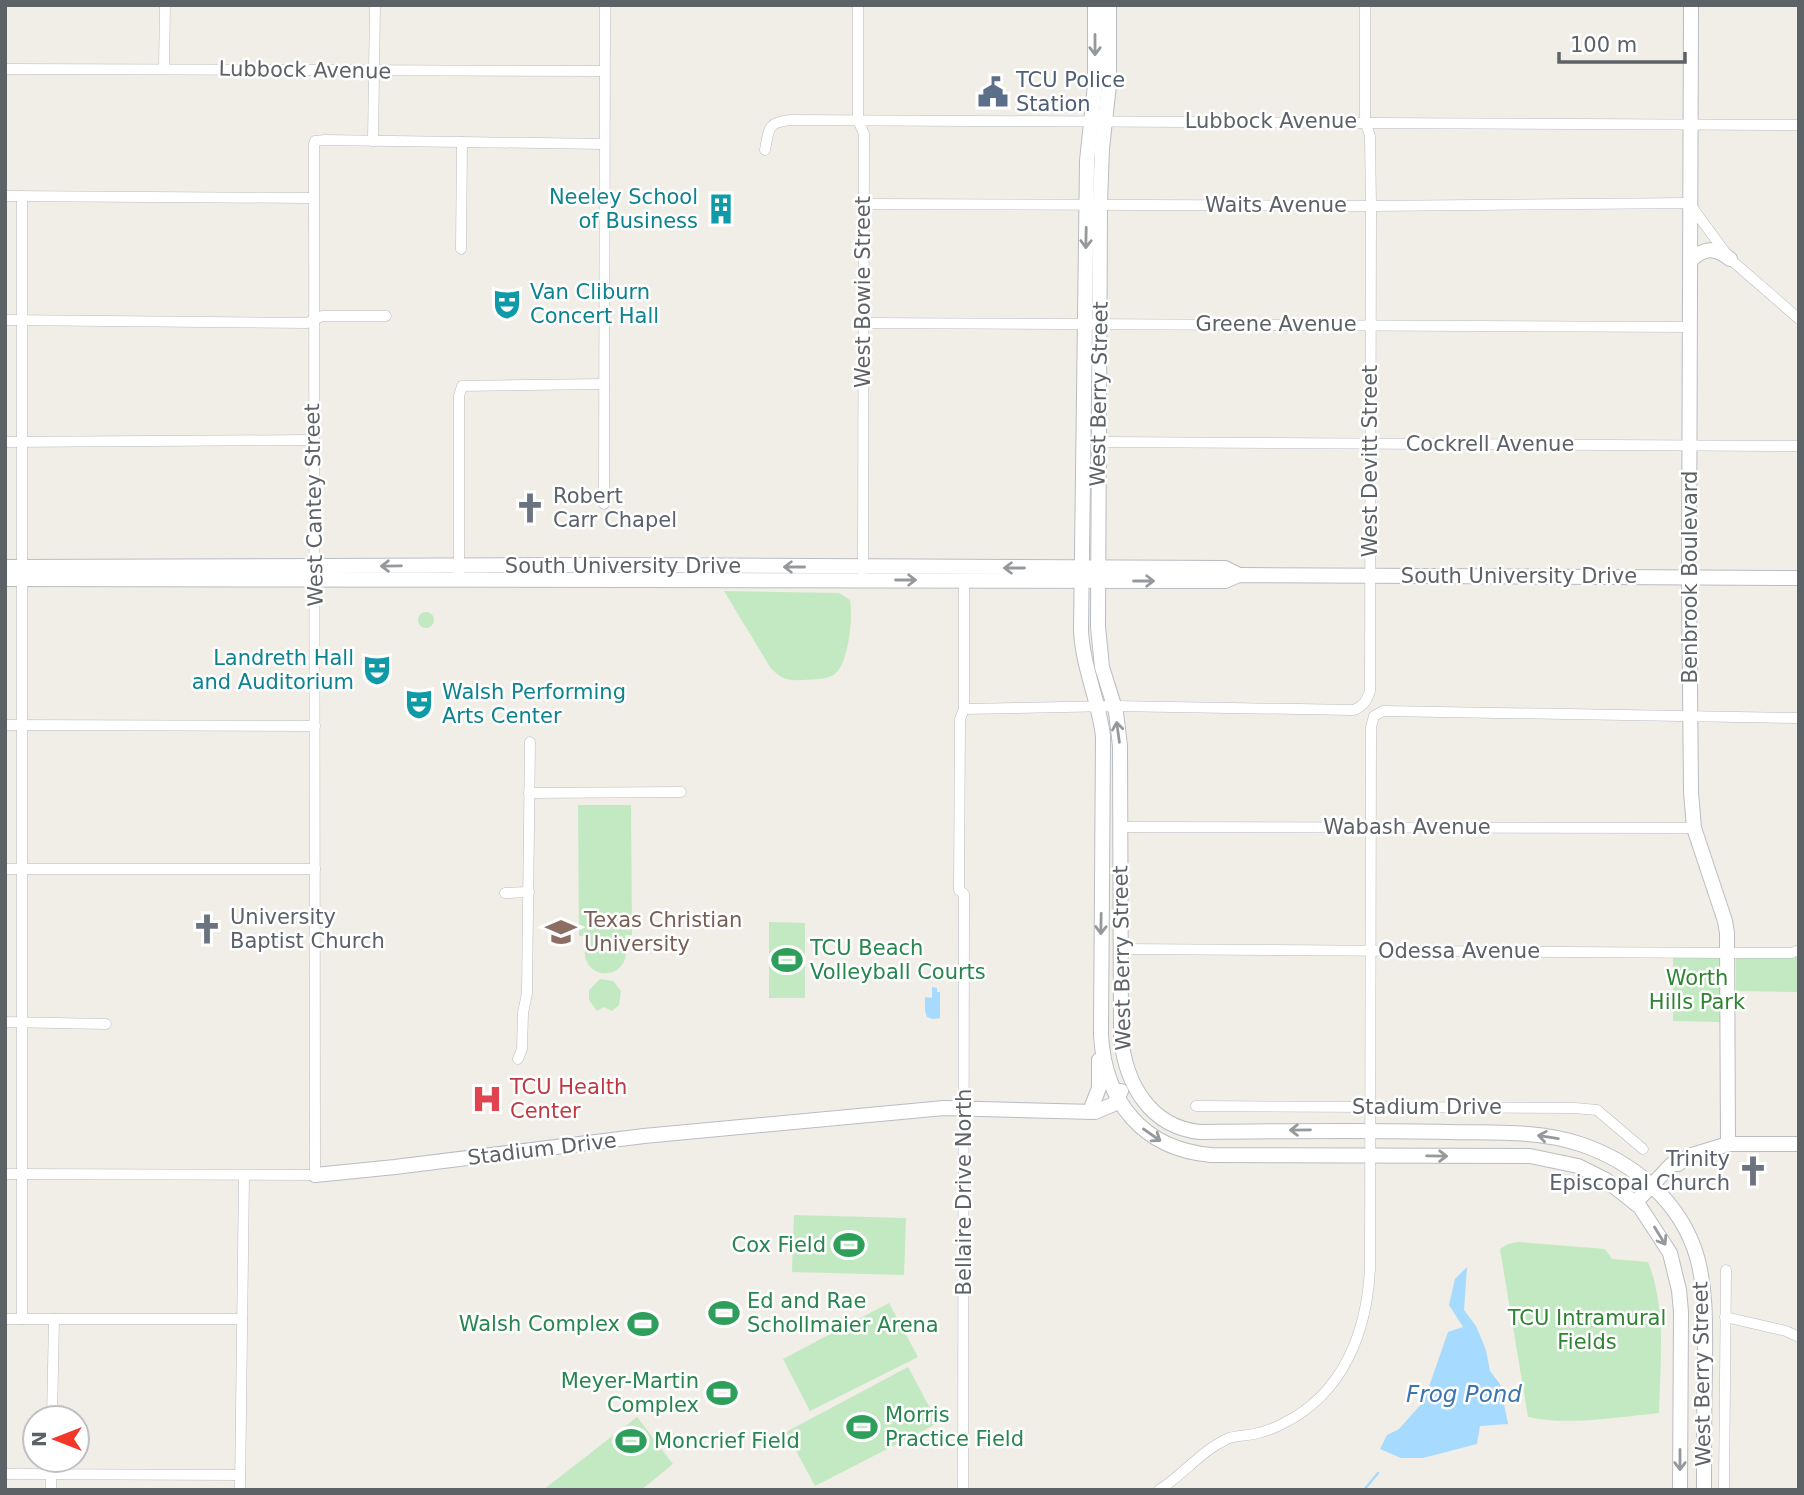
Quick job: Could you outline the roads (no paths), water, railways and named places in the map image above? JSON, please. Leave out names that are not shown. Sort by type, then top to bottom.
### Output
[{"type":"main road","name":"West Berry Street","points":[[1095,5],[1102,148],[1093,204],[1092,323],[1098,442],[1099,648],[1105,681],[1114,706],[1120,746],[1121,1038],[1127,1070],[1156,1114],[1175,1127],[1200,1132],[1368,1129],[1541,1135],[1584,1145],[1621,1164],[1664,1177],[1668,1203],[1688,1234],[1696,1254],[1703,1290],[1704,1490]]},
{"type":"main road","name":"West Berry Street","points":[[1099,121],[1109,85],[1109,5]]},
{"type":"main road","name":"Benbrook Boulevard","points":[[1691,5],[1689,577],[1694,828],[1725,921],[1728,953],[1728,1144]]},
{"type":"main road","points":[[1690,261],[1708,249],[1719,250],[1730,259]]},
{"type":"main road","name":"West Berry Street","points":[[1092,323],[1084,395],[1081,631],[1087,673],[1102,727],[1101,1017],[1105,1068],[1123,1109],[1162,1142],[1185,1152],[1198,1154],[1545,1158],[1590,1171],[1638,1205],[1670,1253],[1679,1290],[1680,1490]]},
{"type":"main road","points":[[1084,395],[1090,405],[1093,434],[1098,442]]},
{"type":"main road","name":"South University Drive","points":[[5,567],[22,573],[1098,575],[1225,568],[1239,575],[1799,578]]},
{"type":"main road","name":"South University Drive","points":[[5,579],[22,573]]},
{"type":"main road","name":"South University Drive","points":[[863,573],[964,580],[1082,574]]},
{"type":"main road","points":[[1083,648],[1094,670],[1105,704],[1114,706]]},
{"type":"main road","points":[[1103,749],[1109,766],[1111,811],[1120,827]]},
{"type":"main road","points":[[1102,832],[1111,841],[1113,886],[1120,897]]},
{"type":"main road","points":[[1101,1017],[1098,1042],[1099,1088],[1094,1109],[1114,1104],[1124,1086],[1127,1070]]},
{"type":"main road","points":[[1118,1097],[1135,1101],[1156,1114]]},
{"type":"main road","name":"Stadium Drive","points":[[315,1175],[644,1136],[944,1108],[1078,1112],[1094,1109],[1133,1119]]},
{"type":"main road","points":[[1638,1205],[1664,1177],[1689,1156],[1728,1144],[1799,1143]]},
{"type":"main road","points":[[1621,1164],[1664,1177]]},
{"type":"street","points":[[164,68],[165,5]]},
{"type":"street","points":[[375,5],[373,141],[604,144]]},
{"type":"street","points":[[604,504],[605,5]]},
{"type":"street","name":"West Bowie Street","points":[[858,5],[858,120],[864,134],[863,573]]},
{"type":"street","name":"West Devitt Street","points":[[1114,706],[1354,710],[1368,699],[1370,136],[1365,121],[1365,5]]},
{"type":"street","name":"Lubbock Avenue","points":[[5,68],[604,71]]},
{"type":"street","name":"Lubbock Avenue","points":[[765,150],[770,127],[776,121],[1365,121],[1799,125]]},
{"type":"street","name":"West Cantey Street","points":[[315,1175],[312,198],[315,141],[373,141]]},
{"type":"street","points":[[461,248],[462,142]]},
{"type":"street","points":[[5,196],[312,198]]},
{"type":"street","points":[[22,196],[22,1319]]},
{"type":"street","points":[[1689,203],[1730,259],[1799,319]]},
{"type":"street","name":"Waits Avenue","points":[[863,204],[1689,203]]},
{"type":"street","points":[[5,320],[307,323],[322,316],[386,316]]},
{"type":"street","name":"Greene Avenue","points":[[863,323],[1690,327]]},
{"type":"street","points":[[459,572],[461,388],[465,385],[604,384]]},
{"type":"street","points":[[5,442],[313,440]]},
{"type":"street","name":"Cockrell Avenue","points":[[1098,442],[1799,446]]},
{"type":"street","points":[[964,580],[964,709],[1114,706]]},
{"type":"street","name":"Bellaire Drive North","points":[[963,1490],[964,894],[959,891],[959,807],[960,719],[964,709]]},
{"type":"street","points":[[1159,1490],[1198,1456],[1230,1437],[1253,1434],[1282,1424],[1300,1414],[1325,1393],[1343,1370],[1356,1345],[1368,1297],[1371,727],[1374,716],[1383,711],[1799,718]]},
{"type":"street","points":[[5,725],[315,726]]},
{"type":"street","points":[[518,1059],[522,1049],[523,1013],[527,993],[530,742]]},
{"type":"street","points":[[529,793],[681,792]]},
{"type":"street","name":"Wabash Avenue","points":[[1120,827],[1694,828]]},
{"type":"street","points":[[5,869],[315,869]]},
{"type":"street","points":[[505,893],[529,892]]},
{"type":"street","name":"Odessa Avenue","points":[[1120,949],[1728,953],[1791,953],[1799,950]]},
{"type":"street","points":[[5,1022],[106,1024]]},
{"type":"street","name":"Stadium Drive","points":[[1196,1106],[1597,1110],[1643,1149]]},
{"type":"street","name":"Stadium Drive","points":[[5,1174],[315,1175]]},
{"type":"street","points":[[240,1490],[244,1176]]},
{"type":"street","points":[[1724,1490],[1726,1270]]},
{"type":"street","points":[[1725,1317],[1799,1336]]},
{"type":"street","points":[[5,1319],[242,1319]]},
{"type":"street","points":[[52,1404],[54,1319]]},
{"type":"street","points":[[5,1474],[240,1475]]},
{"type":"street","points":[[51,1475],[51,1490]]},
{"type":"water","points":[[932,987],[940,992],[940,1018],[933,1019],[927,1017],[925,1011],[925,997],[932,998]]},
{"type":"water","name":"Frog Pond","points":[[1467,1267],[1464,1310],[1476,1326],[1486,1350],[1490,1371],[1500,1384],[1508,1424],[1480,1426],[1477,1444],[1423,1458],[1401,1458],[1380,1449],[1387,1435],[1399,1429],[1424,1401],[1448,1332],[1463,1327],[1449,1305],[1455,1279]]},
{"type":"waterway","points":[[1364,1490],[1378,1473]]},
{"type":"place","name":"TCU Police Station","points":[[993,92]]},
{"type":"place","name":"Neeley School of Business","points":[[721,209]]},
{"type":"place","name":"Van Cliburn Concert Hall","points":[[507,304]]},
{"type":"place","name":"Robert Carr Chapel","points":[[530,508]]},
{"type":"place","name":"Landreth Hall and Auditorium","points":[[377,670]]},
{"type":"place","name":"Walsh Performing Arts Center","points":[[419,704]]},
{"type":"place","name":"University Baptist Church","points":[[207,929]]},
{"type":"place","name":"Texas Christian University","points":[[561,932]]},
{"type":"place","name":"TCU Beach Volleyball Courts","points":[[787,960]]},
{"type":"place","name":"TCU Health Center","points":[[487,1099]]},
{"type":"place","name":"Trinity Episcopal Church","points":[[1753,1171]]},
{"type":"place","name":"Cox Field","points":[[849,1245]]},
{"type":"place","name":"Ed and Rae Schollmaier Arena","points":[[724,1313]]},
{"type":"place","name":"Walsh Complex","points":[[643,1324]]},
{"type":"place","name":"Meyer-Martin Complex","points":[[722,1393]]},
{"type":"place","name":"Morris Practice Field","points":[[862,1427]]},
{"type":"place","name":"Moncrief Field","points":[[631,1441]]},
{"type":"park label","name":"Worth Hills Park","points":[[1697,990]]},
{"type":"park label","name":"TCU Intramural Fields","points":[[1587,1330]]}]
